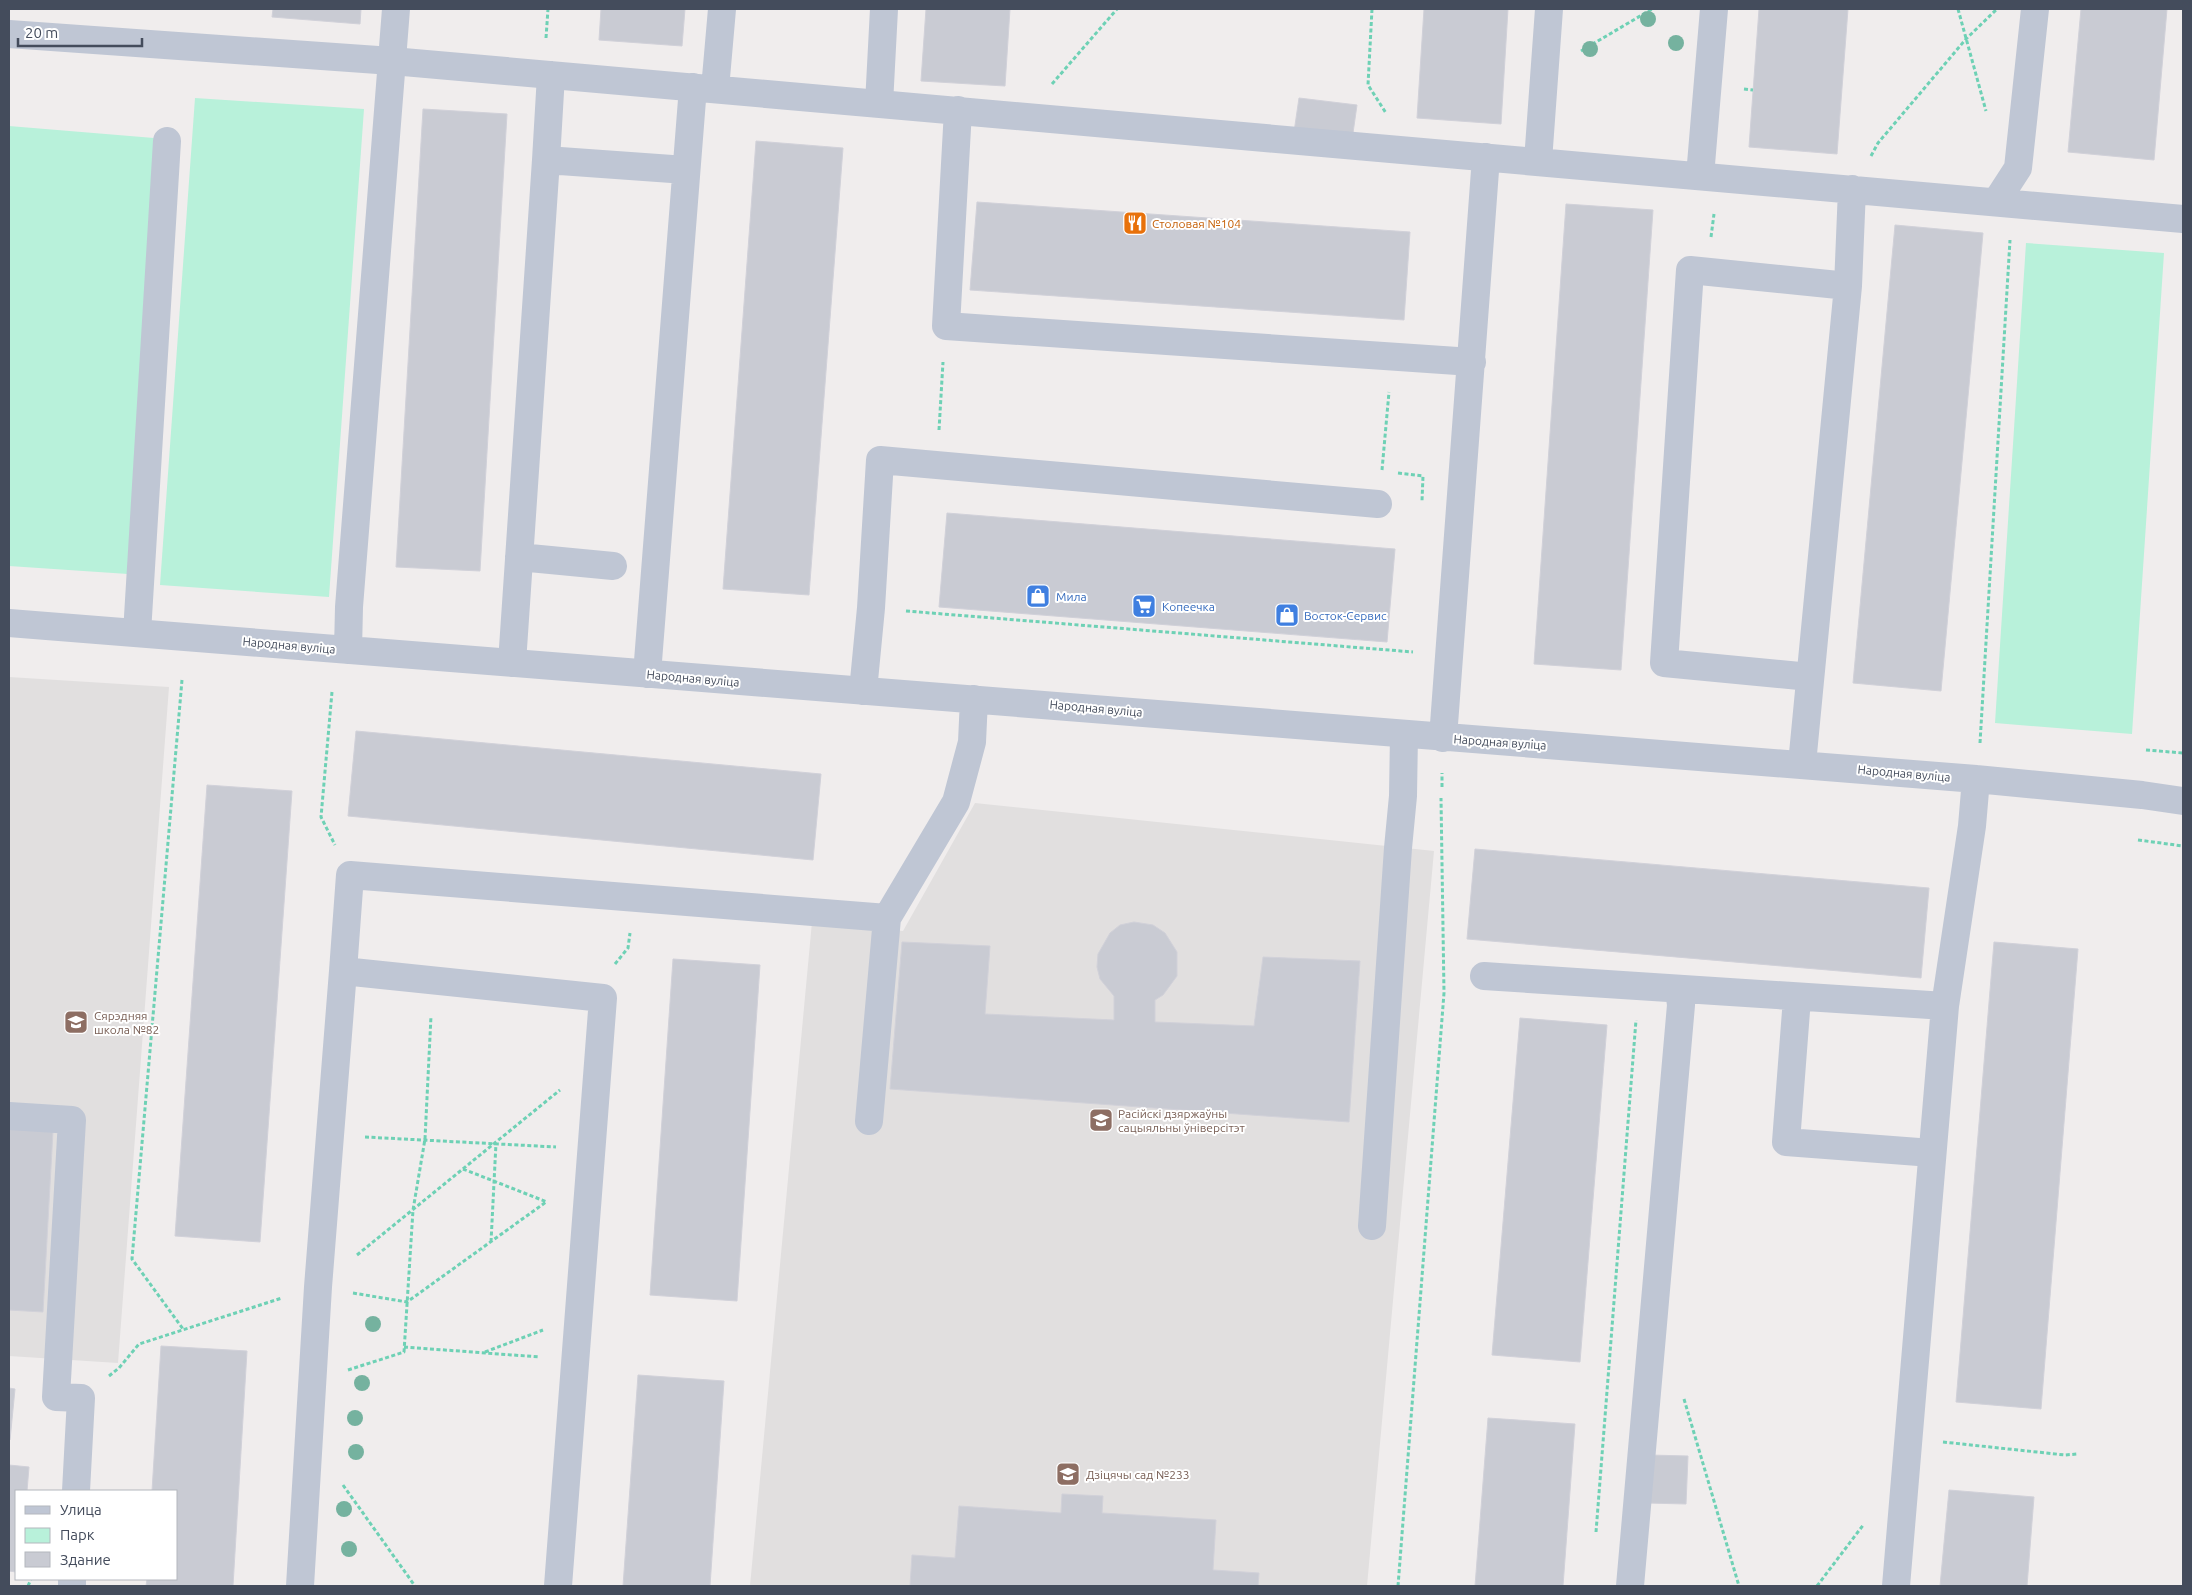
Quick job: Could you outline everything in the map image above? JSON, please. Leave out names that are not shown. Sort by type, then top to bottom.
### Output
[{"type":"street","points":[[348,650],[349,607],[396,9]]},
{"type":"street","points":[[647,674],[686,170],[722,9]]},
{"type":"street","points":[[879,104],[884,9]]},
{"type":"street","points":[[1538,161],[1549,9]]},
{"type":"street","points":[[1700,176],[1714,9]]},
{"type":"street","points":[[2004,203],[2018,168],[2035,9]]},
{"type":"street","points":[[9,34],[392,60],[2183,219]]},
{"type":"street","points":[[512,663],[551,75]]},
{"type":"street","points":[[958,110],[946,326],[1472,362]]},
{"type":"street","points":[[136,633],[167,141]]},
{"type":"street","points":[[1443,738],[1486,157]]},
{"type":"street","points":[[546,160],[686,170]]},
{"type":"street","points":[[1802,764],[1848,286],[1852,190]]},
{"type":"street","points":[[1810,677],[1664,663],[1690,270],[1848,286]]},
{"type":"street","points":[[863,691],[872,608],[880,460],[1378,504]]},
{"type":"street","points":[[519,557],[613,566]]},
{"type":"street","name":"Народная вуліца","points":[[9,624],[974,699],[1443,738],[1802,764],[2142,795],[2183,801]]},
{"type":"street","points":[[869,1121],[887,918],[956,802],[972,742],[974,699]]},
{"type":"street","points":[[1372,1226],[1403,796],[1404,734]]},
{"type":"street","points":[[1896,1586],[1945,1006],[1972,826],[1976,779]]},
{"type":"street","points":[[300,1586],[318,1287],[350,875],[887,918]]},
{"type":"street","points":[[343,971],[603,998],[558,1586]]},
{"type":"street","points":[[1484,976],[1797,998],[1945,1006]]},
{"type":"street","points":[[1630,1586],[1681,1006],[1679,990]]},
{"type":"street","points":[[1797,998],[1786,1142],[1932,1153]]},
{"type":"street","points":[[9,1116],[72,1120],[56,1397],[81,1398],[76,1490]]},
{"type":"path","points":[[1024,116],[1117,9]]},
{"type":"path","points":[[1372,9],[1368,84],[1411,151]]},
{"type":"path","points":[[1958,9],[1987,114]]},
{"type":"path","points":[[1852,190],[1878,143],[1966,39],[1997,9]]},
{"type":"path","points":[[1976,779],[1982,717],[2004,203]]},
{"type":"path","points":[[937,464],[946,326]]},
{"type":"path","points":[[1386,434],[1389,391]]},
{"type":"path","points":[[1382,472],[1423,476],[1422,505]]},
{"type":"path","points":[[872,608],[1414,652]]},
{"type":"path","points":[[1413,660],[1414,642]]},
{"type":"path","points":[[182,680],[132,1259],[183,1329]]},
{"type":"path","points":[[332,692],[321,817],[350,875]]},
{"type":"path","points":[[1398,1586],[1444,994],[1441,799],[1443,738]]},
{"type":"path","points":[[2146,750],[2183,753]]},
{"type":"path","points":[[2138,840],[2183,846]]},
{"type":"path","points":[[587,996],[628,948]]},
{"type":"path","points":[[312,1382],[404,1352],[413,1210],[425,1139],[433,980]]},
{"type":"path","points":[[1596,1537],[1637,1012]]},
{"type":"path","points":[[81,1398],[119,1368],[139,1344],[318,1287],[566,1086]]},
{"type":"path","points":[[330,1135],[496,1143],[591,1150]]},
{"type":"path","points":[[491,1242],[496,1143]]},
{"type":"path","points":[[463,1168],[546,1202],[587,1204]]},
{"type":"path","points":[[318,1287],[407,1302],[546,1202]]},
{"type":"path","points":[[484,1353],[578,1316]]},
{"type":"path","points":[[404,1347],[575,1359]]},
{"type":"path","points":[[1683,1395],[1739,1586]]},
{"type":"path","points":[[342,1485],[415,1586]]},
{"type":"shaded area","name":"Сярэдняя школа №82","points":[[9,677],[169,687],[118,1363],[9,1356]]},
{"type":"shaded area","name":"Расійскі дзяржаўны сацыяльны ўніверсітэт","points":[[975,803],[1434,851],[1367,1586],[750,1586],[812,922],[903,931]]},
{"type":"green space","points":[[195,98],[364,109],[329,597],[160,585]]},
{"type":"green space","points":[[9,126],[154,138],[128,574],[9,566]]},
{"type":"green space","points":[[2026,243],[2164,253],[2132,734],[1995,723]]},
{"type":"building","points":[[273,9],[361,9],[360,24],[272,17]]},
{"type":"building","points":[[601,9],[685,9],[682,46],[599,40]]},
{"type":"building","points":[[926,9],[1010,9],[1005,86],[921,81]]},
{"type":"building","points":[[1424,9],[1508,9],[1501,124],[1417,118]]},
{"type":"building","points":[[1759,9],[1848,9],[1837,154],[1749,147]]},
{"type":"building","points":[[2081,9],[2167,9],[2154,160],[2068,152]]},
{"type":"building","points":[[1299,98],[1357,105],[1352,140],[1294,132]]},
{"type":"building","points":[[423,109],[507,114],[480,571],[396,567]]},
{"type":"building","points":[[756,141],[843,148],[809,595],[723,589]]},
{"type":"building","points":[[977,202],[1410,232],[1404,320],[970,290]]},
{"type":"building","points":[[1566,204],[1653,210],[1621,670],[1534,664]]},
{"type":"building","points":[[1895,225],[1983,233],[1941,691],[1853,683]]},
{"type":"building","points":[[947,513],[1395,549],[1387,642],[939,607]]},
{"type":"building","points":[[356,731],[821,774],[813,860],[348,816]]},
{"type":"building","points":[[207,785],[292,791],[260,1242],[175,1236]]},
{"type":"building","points":[[1475,849],[1929,888],[1921,978],[1467,939]]},
{"type":"building","points":[[1134,922],[1153,925],[1165,933],[1177,952],[1177,976],[1163,995],[1155,1000],[1155,1022],[1254,1026],[1263,957],[1360,961],[1349,1122],[890,1089],[902,942],[990,946],[985,1014],[1114,1020],[1114,996],[1100,979],[1097,967],[1098,954],[1110,933],[1120,925]]},
{"type":"building","points":[[1994,942],[2078,949],[2041,1409],[1956,1402]]},
{"type":"building","points":[[673,959],[760,965],[737,1301],[650,1295]]},
{"type":"building","points":[[1520,1018],[1607,1025],[1580,1362],[1492,1355]]},
{"type":"building","points":[[9,1129],[53,1131],[43,1312],[9,1310]]},
{"type":"building","points":[[161,1346],[247,1351],[233,1586],[146,1586],[147,1580],[178,1580],[178,1490],[152,1490]]},
{"type":"building","points":[[638,1375],[724,1381],[710,1586],[623,1586]]},
{"type":"building","points":[[9,1388],[15,1389],[10,1440],[9,1440]]},
{"type":"building","points":[[1488,1418],[1575,1424],[1563,1586],[1475,1586]]},
{"type":"building","points":[[1649,1455],[1688,1456],[1686,1504],[1647,1503]]},
{"type":"building","points":[[9,1465],[29,1467],[27,1490],[15,1490],[15,1572],[9,1571]]},
{"type":"building","points":[[1949,1490],[2034,1497],[2027,1586],[1940,1586]]},
{"type":"building","points":[[1062,1494],[1103,1496],[1102,1513],[1216,1520],[1213,1570],[1259,1573],[1258,1586],[910,1586],[912,1555],[955,1558],[959,1506],[1061,1513]]},
{"type":"place","name":"Столовая №104","points":[[1135,223]]},
{"type":"place","name":"Мила","points":[[1038,596]]},
{"type":"place","name":"Копеечка","points":[[1144,606]]},
{"type":"place","name":"Восток-Сервис","points":[[1287,615]]},
{"type":"place","name":"Сярэдняя школа №82","points":[[76,1022]]},
{"type":"place","name":"Расійскі дзяржаўны сацыяльны ўніверсітэт","points":[[1101,1120]]},
{"type":"place","name":"Дзіцячы сад №233","points":[[1068,1474]]}]
